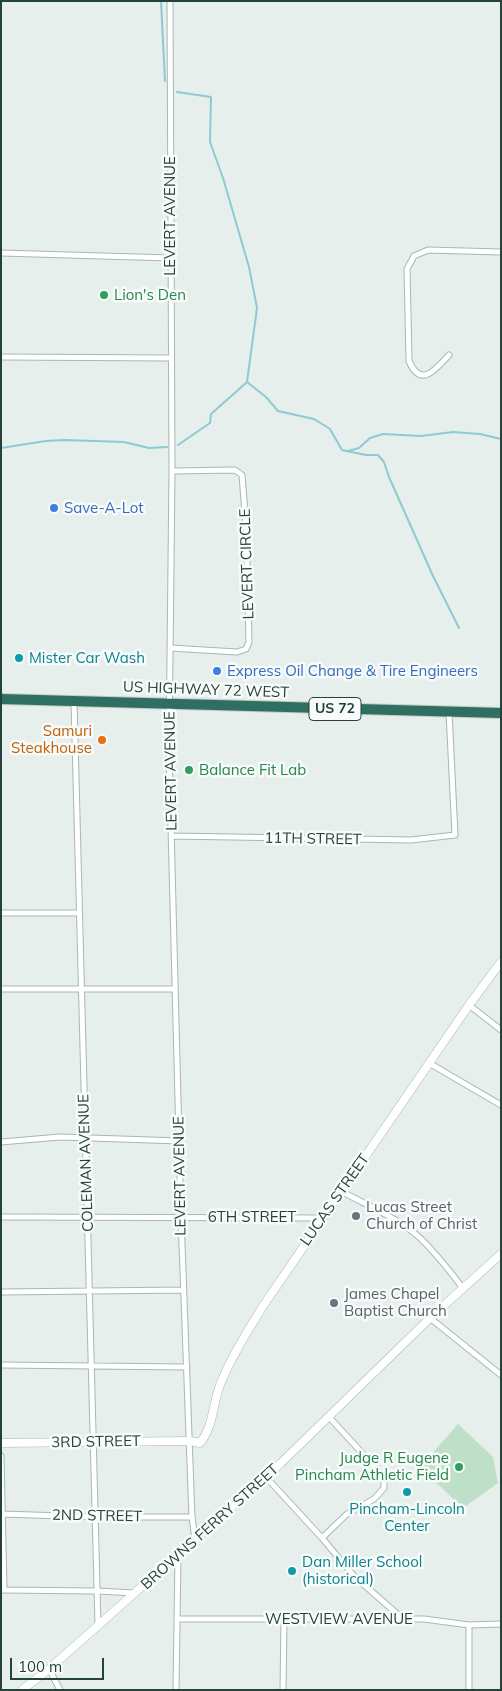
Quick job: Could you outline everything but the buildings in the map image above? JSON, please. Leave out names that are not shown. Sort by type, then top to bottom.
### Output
[{"type":"highway","name":"US HIGHWAY 72 WEST","points":[[1,699],[501,713]]},
{"type":"street","name":"LEVERT AVENUE","points":[[170,1],[172,471],[169,749],[181,1217],[192,1517],[195,1540]]},
{"type":"street","points":[[449,355],[432,374],[417,373],[408,361],[407,269],[410,262],[414,256],[428,250],[501,252]]},
{"type":"street","points":[[1,253],[170,258]]},
{"type":"street","points":[[1,357],[171,358]]},
{"type":"street","name":"LEVERT CIRCLE","points":[[170,648],[237,652],[246,649],[249,642],[246,526],[242,475],[235,470],[172,471]]},
{"type":"street","name":"COLEMAN AVENUE","points":[[74,701],[98,1626]]},
{"type":"street","name":"11TH STREET","points":[[172,836],[411,840],[455,835],[449,712]]},
{"type":"street","points":[[1,913],[79,913]]},
{"type":"street","name":"LUCAS STREET","points":[[190,1441],[200,1443],[204,1439],[220,1386],[239,1345],[263,1306],[469,1005],[501,962]]},
{"type":"street","points":[[1,989],[175,989]]},
{"type":"street","points":[[469,1005],[501,1030]]},
{"type":"street","points":[[429,1063],[501,1105]]},
{"type":"street","points":[[1,1142],[60,1137],[180,1141]]},
{"type":"street","points":[[341,1191],[406,1227],[440,1259],[462,1288]]},
{"type":"street","name":"6TH STREET","points":[[1,1216],[322,1218]]},
{"type":"street","name":"BROWNS FERRY STREET","points":[[22,1690],[49,1669],[266,1477],[430,1318],[501,1254]]},
{"type":"street","points":[[1,1292],[184,1290]]},
{"type":"street","points":[[430,1318],[501,1375]]},
{"type":"street","points":[[1,1365],[91,1367],[187,1366]]},
{"type":"street","points":[[322,1538],[341,1518],[374,1499],[384,1488],[384,1480],[380,1473],[330,1417]]},
{"type":"street","name":"3RD STREET","points":[[1,1443],[190,1441]]},
{"type":"street","points":[[1,1456],[3,1590],[135,1593]]},
{"type":"street","points":[[266,1477],[354,1576],[403,1619]]},
{"type":"street","name":"2ND STREET","points":[[2,1514],[95,1517],[192,1517]]},
{"type":"street","points":[[176,1690],[178,1555]]},
{"type":"street","name":"WESTVIEW AVENUE","points":[[177,1619],[424,1619],[469,1625],[501,1624]]},
{"type":"street","points":[[283,1690],[284,1620]]},
{"type":"street","points":[[469,1625],[469,1690]]},
{"type":"street","points":[[49,1669],[60,1690]]},
{"type":"green space","name":"Judge R Eugene Pincham Athletic Field","points":[[458,1424],[493,1457],[498,1483],[463,1508],[424,1471],[423,1464]]},
{"type":"waterway","points":[[161,1],[165,81]]},
{"type":"waterway","points":[[177,92],[211,97],[210,142],[223,178],[249,267],[257,308],[247,382],[211,414],[210,423],[178,445]]},
{"type":"waterway","points":[[247,382],[266,397],[278,411],[314,419],[330,429],[342,450],[366,455],[378,455],[384,462],[433,576],[459,628]]},
{"type":"waterway","points":[[348,451],[359,448],[370,438],[383,434],[421,436],[453,432],[480,434],[501,439]]},
{"type":"waterway","points":[[1,448],[64,440],[124,442],[149,448],[167,447]]},
{"type":"place","name":"Lion's Den","points":[[104,295]]},
{"type":"place","name":"Save-A-Lot","points":[[54,508]]},
{"type":"place","name":"Mister Car Wash","points":[[19,658]]},
{"type":"place","name":"Express Oil Change & Tire Engineers","points":[[217,671]]},
{"type":"place","name":"Samuri Steakhouse","points":[[102,740]]},
{"type":"place","name":"Balance Fit Lab","points":[[189,770]]},
{"type":"place","name":"Lucas Street Church of Christ","points":[[356,1216]]},
{"type":"place","name":"James Chapel Baptist Church","points":[[334,1303]]},
{"type":"place","name":"Judge R Eugene Pincham Athletic Field","points":[[459,1467]]},
{"type":"place","name":"Pincham-Lincoln Center","points":[[407,1492]]},
{"type":"place","name":"Dan Miller School (historical)","points":[[292,1571]]}]
